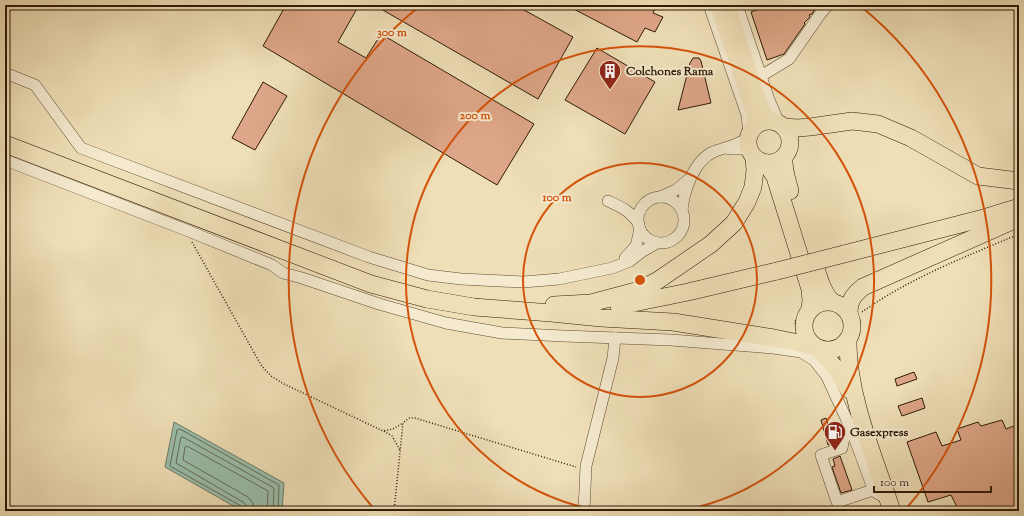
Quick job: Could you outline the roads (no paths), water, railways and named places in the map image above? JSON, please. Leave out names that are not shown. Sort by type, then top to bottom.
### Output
[{"type":"highway","points":[[762,138],[798,128],[852,121],[878,124],[911,138],[978,176],[1019,181]]},
{"type":"highway","points":[[788,132],[790,145],[784,157],[773,163],[762,138],[788,132]]},
{"type":"highway","points":[[762,138],[810,289],[810,309]]},
{"type":"highway","points":[[504,310],[519,307],[591,303],[636,291],[657,281],[711,244],[734,223],[747,202],[753,187],[762,138]]},
{"type":"highway","points":[[5,144],[371,284],[427,299],[474,307],[504,310],[551,312],[601,318],[673,322],[774,338],[824,350],[837,348],[848,340]]},
{"type":"highway","points":[[784,157],[784,172],[825,295],[831,301],[855,313]]},
{"type":"highway","points":[[551,312],[610,307],[664,297],[777,271],[980,219],[1019,207]]},
{"type":"highway","points":[[891,506],[857,407],[851,380],[848,340],[855,313],[849,305],[852,298],[856,292],[864,287],[1019,218]]},
{"type":"highway","points":[[831,301],[816,304],[810,309],[806,315],[804,328],[805,335],[838,371],[857,407]]},
{"type":"main road","points":[[717,5],[762,138]]},
{"type":"main road","points":[[728,5],[761,105],[762,138]]},
{"type":"street","points":[[709,5],[747,115],[762,138]]},
{"type":"street","points":[[608,201],[623,208],[632,215],[644,235],[650,240],[657,243],[671,241],[682,231],[684,224],[682,210],[683,196],[698,165],[708,155],[715,151],[724,149],[743,149],[762,138],[769,100],[738,5]]},
{"type":"street","points":[[761,76],[789,59],[828,5]]},
{"type":"street","points":[[5,73],[35,85],[81,148],[392,265],[428,275],[461,279],[523,282],[560,279],[612,268],[630,261],[657,243]]},
{"type":"street","points":[[5,160],[191,232],[272,265],[283,272],[379,304],[446,323],[502,333],[671,340],[773,348],[801,352],[814,360],[826,375],[848,433],[874,491],[891,506]]},
{"type":"street","points":[[612,268],[629,255],[636,246],[640,227],[639,217],[645,204],[654,198],[676,190],[690,179]]},
{"type":"street","points":[[660,197],[673,200],[682,210]]},
{"type":"street","points":[[623,208],[645,204]]},
{"type":"street","points":[[584,511],[586,470],[613,358],[615,338]]},
{"type":"street","points":[[857,407],[856,420],[848,433],[842,448],[821,455],[837,502],[874,491]]},
{"type":"water","points":[[174,422],[284,483],[282,511],[242,511],[165,467]]},
{"type":"place","name":"Colchones Rama","points":[[610,90]]},
{"type":"place","name":"Gasexpress","points":[[835,452]]}]
